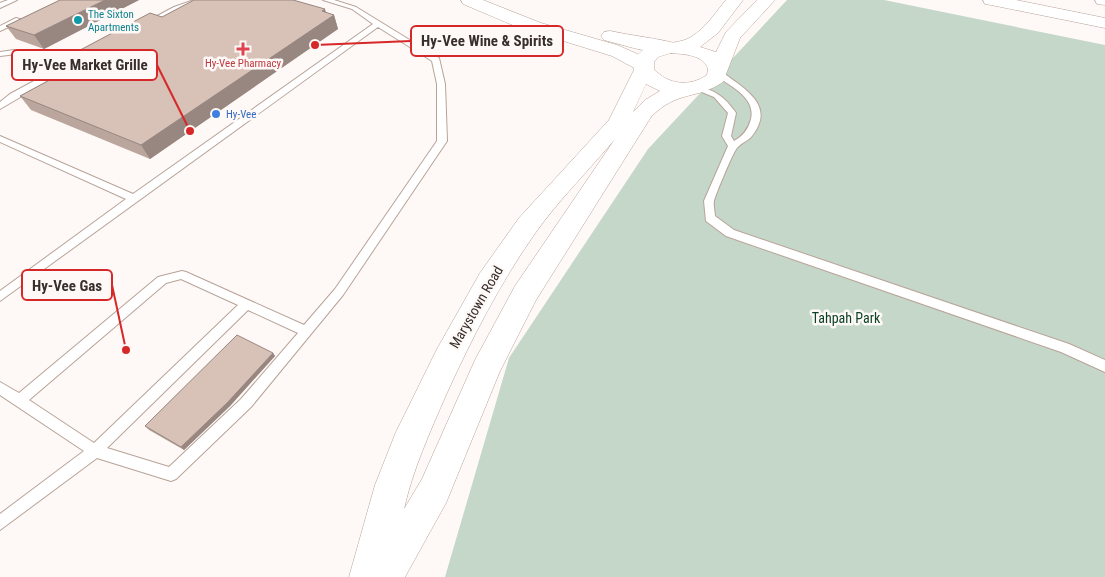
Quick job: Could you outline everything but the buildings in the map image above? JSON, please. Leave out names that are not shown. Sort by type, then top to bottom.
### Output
[{"type":"main road","points":[[469,0],[503,16],[613,49],[630,56],[643,68],[647,75],[659,83],[691,88]]},
{"type":"main road","points":[[503,0],[516,9],[550,19],[638,42],[704,54],[716,63],[718,70]]},
{"type":"main road","points":[[677,48],[692,45],[704,37],[735,0]]},
{"type":"main road","points":[[384,577],[434,491],[486,369],[525,294],[642,113],[656,100],[670,92],[711,82],[732,36],[767,0]]},
{"type":"main road","points":[[990,0],[1105,23]]},
{"type":"main road","name":"Marystown Road","points":[[368,577],[392,484],[408,443],[448,358],[490,280],[528,224],[618,122],[643,68],[644,61],[651,53],[677,48]]},
{"type":"lane","points":[[0,6],[14,0]]},
{"type":"lane","points":[[142,27],[176,8],[201,0]]},
{"type":"lane","points":[[0,388],[95,451],[171,474],[246,403],[339,292],[442,141],[441,84],[436,60],[354,8],[326,0]]},
{"type":"lane","points":[[0,29],[26,16]]},
{"type":"lane","points":[[0,297],[134,198],[378,24]]},
{"type":"lane","points":[[0,54],[14,52]]},
{"type":"lane","points":[[0,106],[13,96],[90,54]]},
{"type":"lane","points":[[718,70],[756,102],[758,112],[754,127],[743,141],[734,146],[709,201],[710,218],[730,233],[1066,348],[1105,367]]},
{"type":"lane","points":[[691,88],[709,90],[720,96],[732,113],[726,136],[734,146]]},
{"type":"lane","points":[[0,139],[134,198]]},
{"type":"lane","points":[[19,401],[162,280],[182,275],[306,331]]},
{"type":"lane","points":[[0,523],[95,451],[247,304]]},
{"type":"green space","name":"Tahpah Park","points":[[787,0],[884,0],[1105,45],[1105,577],[445,577],[509,358],[648,149]]},
{"type":"place","name":"The Sixton Apartments","points":[[78,20]]},
{"type":"place","name":"Hy-Vee Wine & Spirits","points":[[315,45]]},
{"type":"place","name":"Hy-Vee Pharmacy","points":[[243,49]]},
{"type":"place","name":"Hy-Vee","points":[[216,114]]},
{"type":"place","name":"Hy-Vee Market Grille","points":[[190,131]]},
{"type":"place","name":"Hy-Vee Gas","points":[[126,350]]}]
